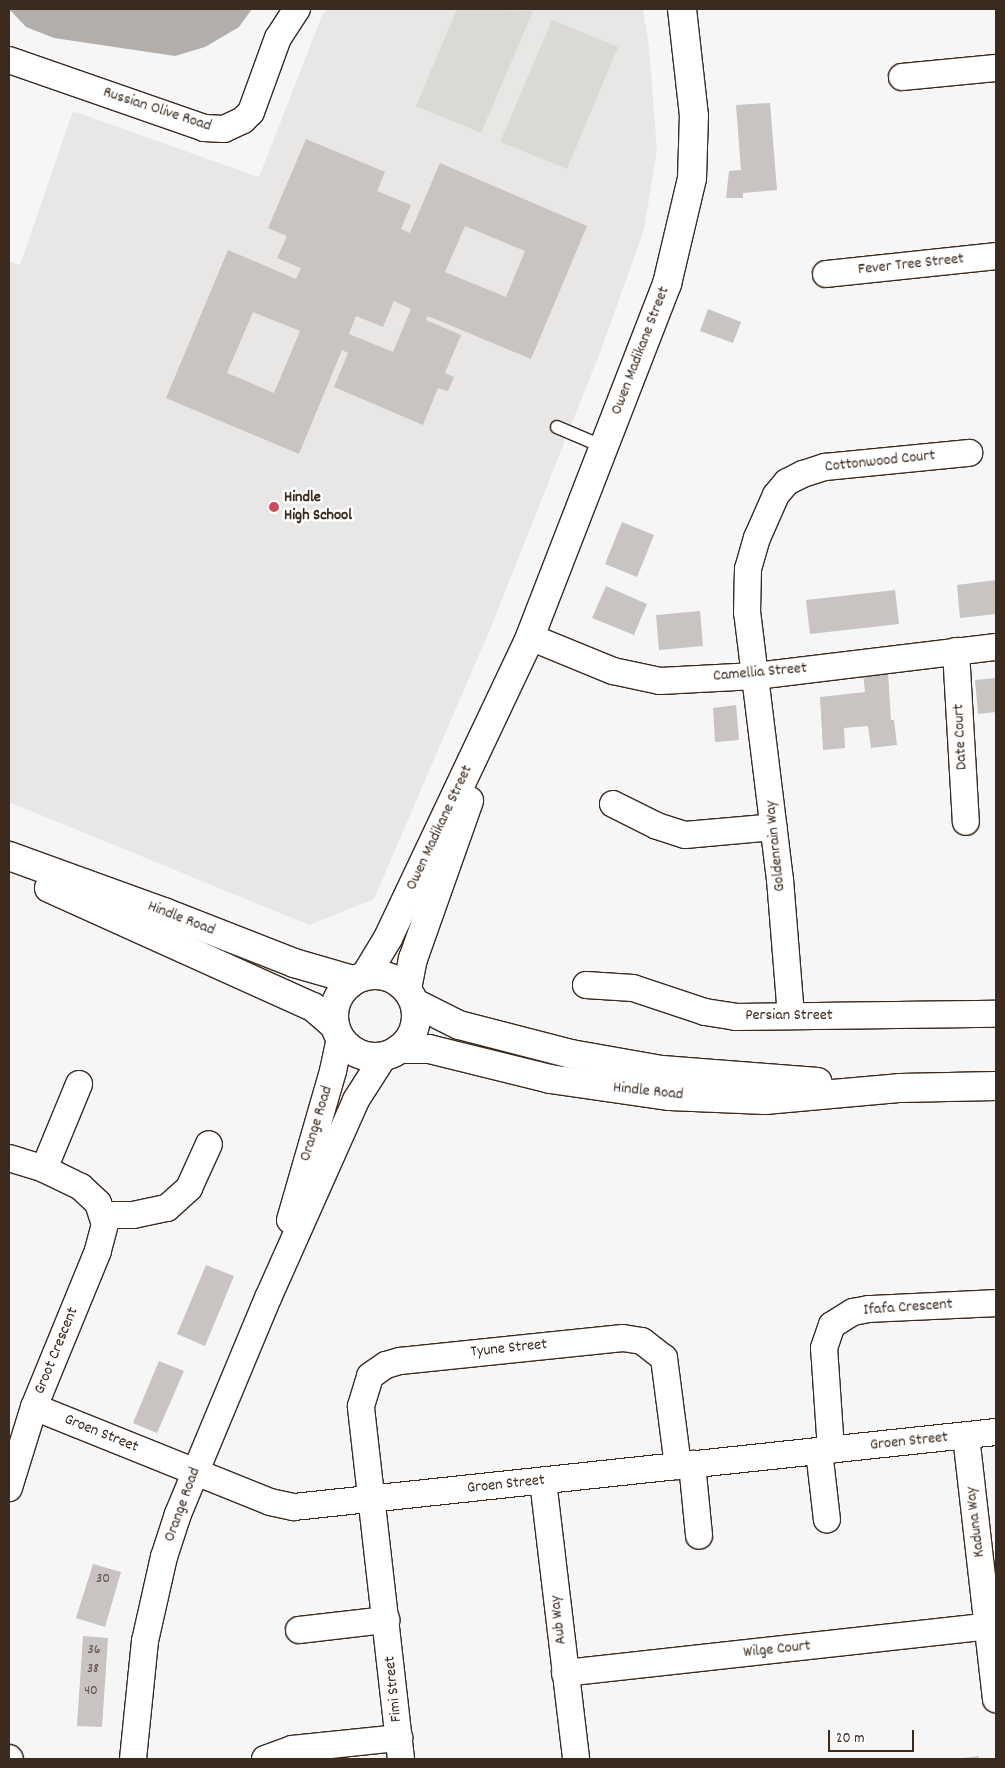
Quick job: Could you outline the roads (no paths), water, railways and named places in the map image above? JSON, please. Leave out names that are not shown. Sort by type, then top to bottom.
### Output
[{"type":"main road","name":"Owen Madikane Street","points":[[359,978],[388,938],[530,637],[667,284],[692,178],[694,116],[682,9]]},
{"type":"main road","name":"Owen Madikane Street","points":[[411,996],[413,959],[512,677]]},
{"type":"main road","name":"Hindle Road","points":[[9,856],[164,912],[294,963],[359,978]]},
{"type":"main road","name":"Hindle Road","points":[[9,869],[313,1007],[337,1031]]},
{"type":"main road","points":[[387,976],[411,996],[417,1013],[413,1033],[392,1053],[363,1055],[337,1031],[336,1004],[359,978],[387,976]]},
{"type":"main road","name":"Hindle Road","points":[[411,996],[458,1025],[514,1042],[580,1055],[662,1070],[900,1088]]},
{"type":"main road","name":"Hindle Road","points":[[392,1053],[429,1049],[550,1078],[670,1096],[765,1100],[900,1088],[996,1086]]},
{"type":"street","name":"Russian Olive Road","points":[[9,60],[204,128],[224,129],[243,120],[251,112],[278,38],[297,9]]},
{"type":"street","points":[[902,77],[996,68]]},
{"type":"street","name":"Fever Tree Street","points":[[826,274],[996,256]]},
{"type":"street","name":"Cottonwood Court","points":[[756,676],[747,613],[748,569],[766,512],[787,482],[825,467],[969,453]]},
{"type":"street","name":"Camellia Street","points":[[530,637],[636,678],[660,681],[756,676],[996,647]]},
{"type":"street","name":"Date Court","points":[[956,651],[966,822]]},
{"type":"street","name":"Goldenrain Way","points":[[756,676],[774,827],[791,1016]]},
{"type":"street","points":[[613,804],[657,826],[685,835],[774,827]]},
{"type":"street","name":"Persian Street","points":[[586,984],[633,988],[706,1012],[735,1016],[996,1014]]},
{"type":"street","name":"Orange Road","points":[[268,1298],[333,1071],[337,1031]]},
{"type":"street","name":"Orange Road","points":[[133,1759],[145,1641],[167,1548],[195,1472],[268,1298],[356,1100],[392,1053]]},
{"type":"street","points":[[44,1169],[78,1084]]},
{"type":"street","points":[[9,1158],[44,1169],[91,1194],[104,1215],[133,1215],[167,1208],[189,1188],[209,1144]]},
{"type":"street","name":"Groot Crescent","points":[[9,1488],[34,1407],[98,1251],[104,1215]]},
{"type":"street","name":"Ifafa Crescent","points":[[826,1520],[824,1348],[832,1325],[853,1312],[868,1309],[996,1303]]},
{"type":"street","name":"Tyune Street","points":[[371,1500],[362,1396],[375,1370],[400,1361],[623,1338],[642,1341],[664,1358],[699,1536]]},
{"type":"street","name":"Groen Street","points":[[34,1407],[282,1506],[371,1500],[996,1432]]},
{"type":"street","name":"Kaduna Way","points":[[966,1436],[996,1699]]},
{"type":"street","name":"Aub Way","points":[[543,1481],[576,1759]]},
{"type":"street","name":"Fimi Street","points":[[371,1500],[400,1749]]},
{"type":"street","points":[[298,1630],[386,1620]]},
{"type":"street","name":"Wilge Court","points":[[565,1673],[988,1626]]},
{"type":"street","name":"Orange Road","points":[[137,1723],[141,1759]]},
{"type":"street","points":[[265,1759],[292,1748],[400,1749]]},
{"type":"lane","points":[[556,427],[604,447]]},
{"type":"place","name":"Hindle High School","points":[[274,507]]}]
